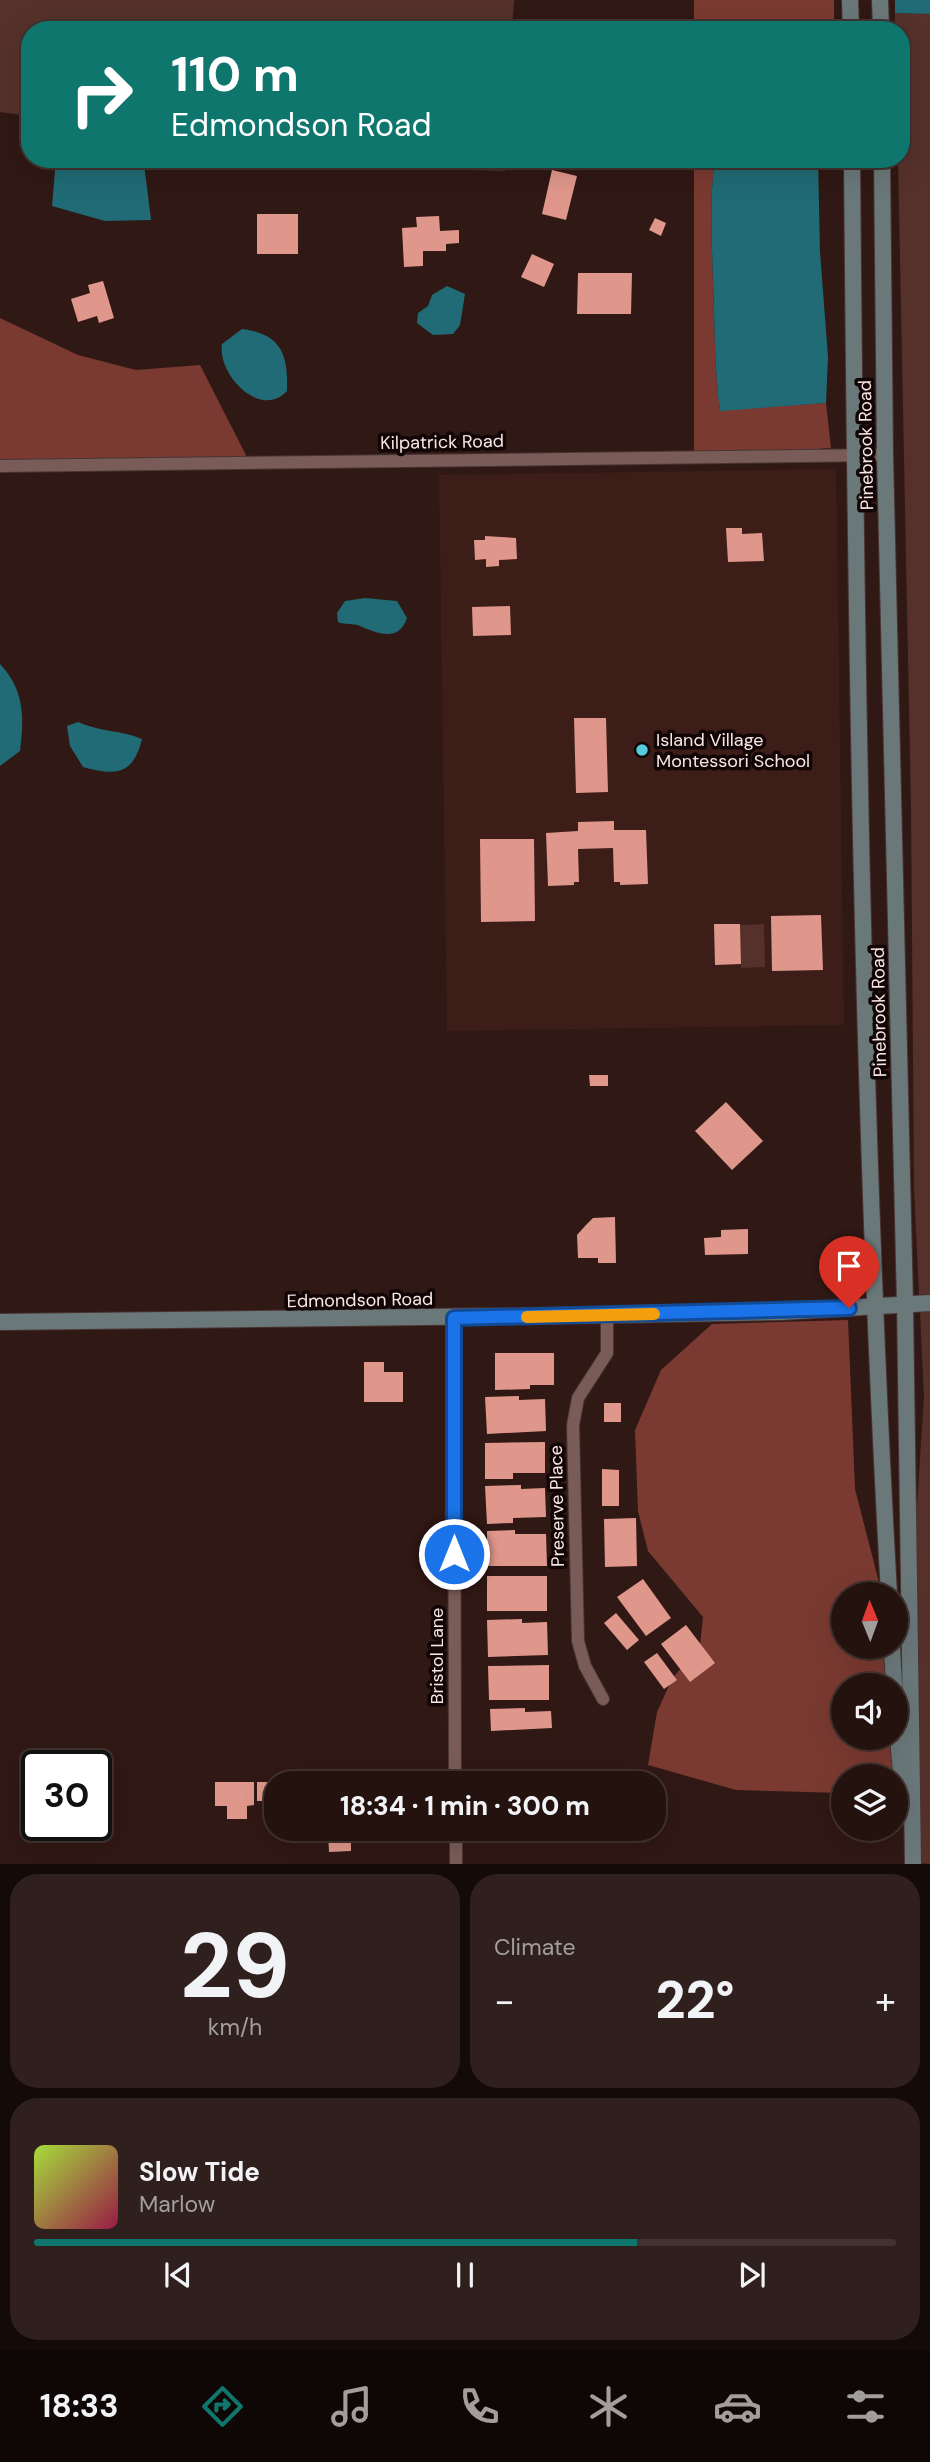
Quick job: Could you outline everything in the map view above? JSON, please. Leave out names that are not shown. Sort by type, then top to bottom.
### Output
[{"type":"street","points":[[850,0],[851,21]]},
{"type":"street","points":[[880,0],[881,21]]},
{"type":"street","name":"Pinebrook Road","points":[[852,168],[863,887],[876,1306],[888,1582]]},
{"type":"street","name":"Pinebrook Road","points":[[882,168],[885,455],[905,1304],[912,1864]]},
{"type":"street","name":"Kilpatrick Road","points":[[0,466],[885,455]]},
{"type":"street","name":"Edmondson Road","points":[[0,1322],[607,1315],[930,1303]]},
{"type":"street","name":"Preserve Place","points":[[603,1699],[585,1666],[578,1641],[573,1425],[578,1398],[607,1353],[607,1315]]},
{"type":"street","name":"Bristol Lane","points":[[454,1318],[455,1771]]},
{"type":"street","name":"Pinebrook Road","points":[[900,1750],[912,1864]]},
{"type":"street","points":[[456,1841],[456,1864]]},
{"type":"shaded area","points":[[0,0],[514,0],[513,21],[21,21],[21,115],[0,112]]},
{"type":"shaded area","points":[[694,0],[834,0],[834,21],[694,21]]},
{"type":"shaded area","points":[[895,13],[930,14],[930,1295],[919,1295],[914,1187],[911,808],[898,168],[910,168],[910,21],[895,21]]},
{"type":"shaded area","points":[[404,168],[505,168],[505,171]]},
{"type":"shaded area","points":[[694,168],[714,168],[712,237],[720,410],[826,403],[831,448],[694,458]]},
{"type":"shaded area","points":[[0,318],[78,355],[136,370],[200,365],[249,461],[0,464]]},
{"type":"shaded area","name":"Island Village Montessori School","points":[[836,469],[844,1025],[447,1031],[439,475]]},
{"type":"shaded area","points":[[764,924],[765,967],[741,968],[740,925]]},
{"type":"shaded area","points":[[920,1312],[930,1312],[930,1864],[920,1863],[916,1521],[924,1397]]},
{"type":"shaded area","points":[[848,1320],[855,1489],[879,1582],[831,1582],[831,1659],[886,1659],[886,1673],[831,1673],[831,1750],[891,1750],[893,1764],[831,1764],[831,1793],[736,1790],[648,1765],[657,1712],[672,1679],[700,1645],[703,1617],[648,1551],[638,1511],[635,1430],[661,1370],[712,1324]]},
{"type":"water","points":[[895,0],[930,0],[930,14],[895,13]]},
{"type":"water","points":[[55,168],[144,168],[151,220],[105,221],[52,206]]},
{"type":"water","points":[[714,168],[818,168],[820,252],[828,357],[826,403],[720,411],[716,363],[712,189]]},
{"type":"water","points":[[447,286],[465,294],[460,325],[453,334],[433,335],[417,323],[418,313],[428,306],[432,295]]},
{"type":"water","points":[[242,329],[266,336],[280,348],[286,367],[287,391],[276,399],[253,397],[233,380],[226,368],[222,344]]},
{"type":"water","points":[[365,598],[397,601],[407,618],[399,631],[386,634],[338,622],[337,613],[345,601]]},
{"type":"water","points":[[0,664],[18,695],[22,727],[20,751],[0,766]]},
{"type":"water","points":[[78,722],[142,739],[134,760],[122,770],[114,772],[83,767],[70,746],[67,726]]},
{"type":"building","points":[[552,170],[577,176],[566,220],[542,214]]},
{"type":"building","points":[[257,214],[298,214],[298,254],[257,254]]},
{"type":"building","points":[[439,216],[440,231],[459,230],[459,243],[446,244],[446,251],[423,251],[423,266],[404,267],[402,228],[417,227],[416,217]]},
{"type":"building","points":[[655,218],[666,223],[661,236],[649,230]]},
{"type":"building","points":[[532,254],[554,264],[544,287],[521,277]]},
{"type":"building","points":[[578,273],[632,273],[631,314],[577,314]]},
{"type":"building","points":[[103,281],[114,318],[99,323],[97,316],[78,322],[71,299],[90,293],[88,285]]},
{"type":"building","points":[[726,528],[742,528],[742,534],[762,533],[764,561],[728,562]]},
{"type":"building","points":[[485,536],[516,538],[517,559],[499,560],[499,566],[486,567],[486,559],[475,560],[474,540],[485,540]]},
{"type":"building","points":[[510,606],[511,635],[473,636],[472,607]]},
{"type":"building","points":[[574,718],[606,718],[608,792],[576,793]]},
{"type":"building","points":[[614,821],[614,830],[646,830],[648,884],[620,885],[620,882],[614,882],[613,848],[578,849],[579,882],[574,882],[574,885],[548,886],[546,833],[578,831],[578,822]]},
{"type":"building","points":[[480,839],[534,839],[535,921],[481,922]]},
{"type":"building","points":[[821,915],[823,970],[772,971],[771,916]]},
{"type":"building","points":[[714,924],[740,924],[741,964],[715,965]]},
{"type":"building","points":[[589,1075],[608,1075],[608,1086],[590,1086]]},
{"type":"building","points":[[726,1102],[763,1141],[732,1170],[695,1131]]},
{"type":"building","points":[[615,1217],[616,1263],[598,1263],[598,1258],[578,1258],[577,1235],[585,1226],[593,1218]]},
{"type":"building","points":[[748,1229],[748,1254],[705,1255],[704,1238],[721,1237],[721,1230]]},
{"type":"building","points":[[495,1353],[554,1353],[554,1385],[495,1390]]},
{"type":"building","points":[[364,1362],[384,1362],[384,1372],[403,1372],[403,1402],[364,1402]]},
{"type":"building","points":[[519,1396],[519,1400],[545,1399],[546,1431],[487,1434],[485,1397]]},
{"type":"building","points":[[604,1403],[621,1403],[621,1422],[604,1422]]},
{"type":"building","points":[[545,1442],[545,1473],[513,1473],[513,1479],[485,1479],[485,1443]]},
{"type":"building","points":[[602,1469],[619,1470],[619,1506],[602,1506]]},
{"type":"building","points":[[521,1485],[521,1489],[545,1488],[546,1517],[513,1518],[513,1523],[487,1524],[485,1486]]},
{"type":"building","points":[[636,1518],[637,1566],[605,1567],[604,1519]]},
{"type":"building","points":[[515,1530],[515,1534],[546,1534],[547,1566],[487,1566],[487,1531]]},
{"type":"building","points":[[487,1576],[547,1576],[547,1611],[487,1611]]},
{"type":"building","points":[[643,1579],[671,1618],[646,1636],[617,1597]]},
{"type":"building","points":[[616,1613],[639,1640],[627,1650],[604,1623]]},
{"type":"building","points":[[522,1619],[522,1623],[547,1622],[548,1655],[488,1657],[487,1620]]},
{"type":"building","points":[[686,1625],[715,1663],[690,1682],[661,1644]]},
{"type":"building","points":[[657,1653],[677,1680],[664,1689],[644,1662]]},
{"type":"building","points":[[549,1665],[549,1700],[489,1700],[488,1666]]},
{"type":"building","points":[[525,1708],[525,1712],[551,1711],[552,1728],[491,1731],[490,1709]]},
{"type":"building","points":[[215,1782],[254,1782],[254,1805],[247,1806],[247,1819],[227,1819],[227,1806],[215,1806]]},
{"type":"building","points":[[257,1782],[264,1782],[264,1801],[257,1801]]},
{"type":"building","points":[[328,1841],[351,1841],[351,1851],[329,1852]]},
{"type":"slow traffic","points":[[527,1317],[654,1314]]},
{"type":"place","name":"Island Village Montessori School","points":[[642,750]]},
{"type":"route","points":[[454,1554],[454,1318],[780,1312],[849,1308]]}]
